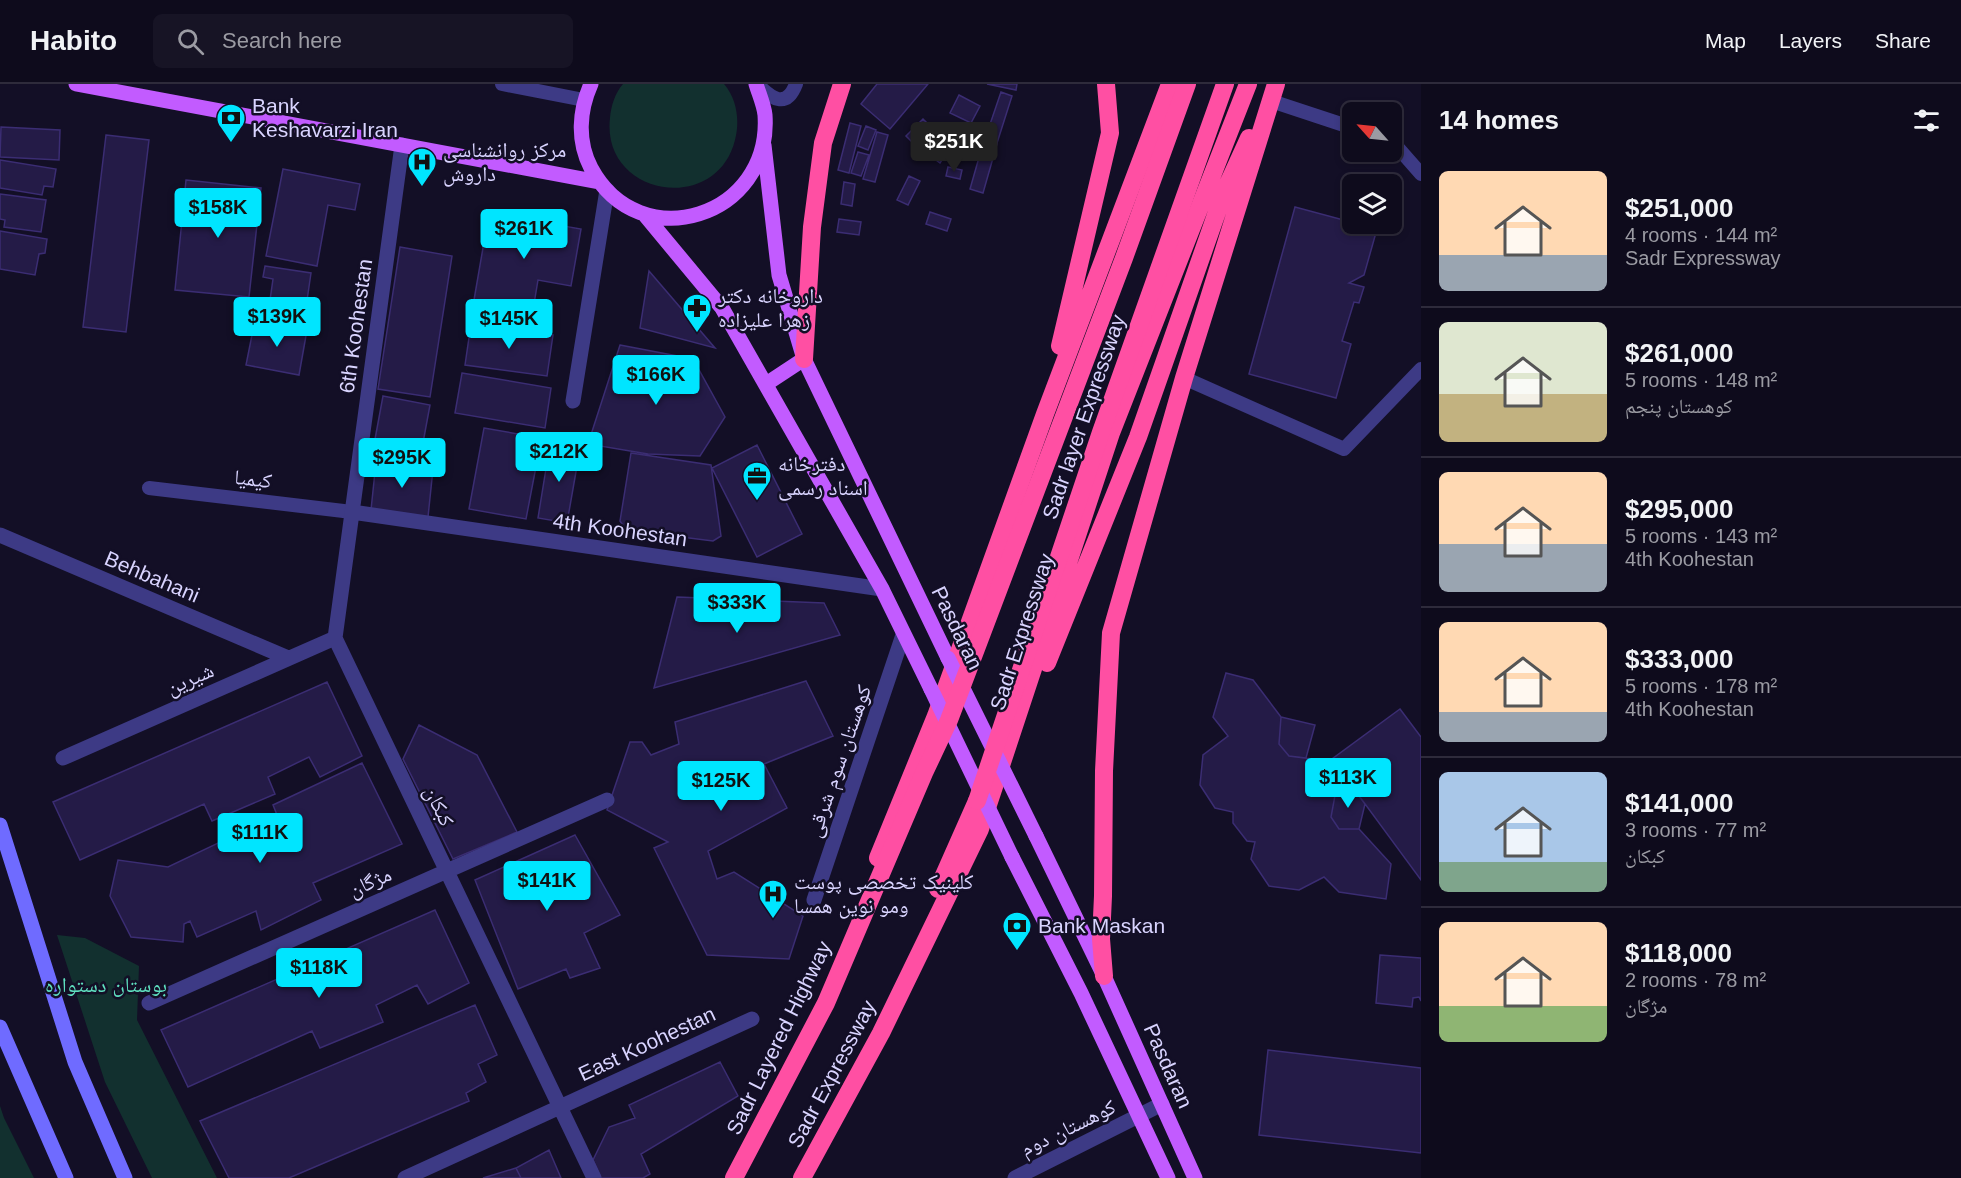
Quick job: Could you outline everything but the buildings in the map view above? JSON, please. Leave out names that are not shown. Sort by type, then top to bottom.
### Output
[{"type":"highway","points":[[804,359],[812,226],[823,143],[842,84]]},
{"type":"highway","points":[[1045,414],[1110,133],[1106,84]]},
{"type":"highway","points":[[724,1178],[820,1000],[936,716],[1045,414],[1170,84]]},
{"type":"highway","name":"Sadr layer Expressway","points":[[734,1178],[826,1003],[924,773],[949,720],[1124,258],[1187,84]]},
{"type":"highway","name":"Sadr layer Expressway","points":[[794,1178],[875,1031],[977,801],[1105,421],[1225,84]]},
{"type":"highway","name":"Sadr Expressway","points":[[802,1178],[881,1034],[980,829],[1111,433],[1248,84]]},
{"type":"highway","points":[[980,829],[1138,437],[1223,195],[1274,90]]},
{"type":"highway","points":[[1104,976],[1101,939],[1104,771],[1111,633],[1184,378],[1274,90]]},
{"type":"main road","points":[[76,84],[402,145],[603,186]]},
{"type":"main road","points":[[591,84],[584,100],[580,128],[585,156],[603,186],[619,201],[644,214],[674,219],[705,213],[714,208],[732,197],[752,174],[764,145],[765,113],[756,84]]},
{"type":"main road","name":"Pasdaran","points":[[764,145],[779,275],[804,359],[1104,976],[1195,1178]]},
{"type":"main road","points":[[644,214],[722,309],[882,589],[1140,1116],[1168,1178]]},
{"type":"main road","points":[[766,384],[804,359]]},
{"type":"main road","points":[[0,825],[75,1062],[125,1178]]},
{"type":"main road","points":[[1080,993],[1104,976]]},
{"type":"main road","points":[[0,1027],[66,1178]]},
{"type":"street","name":"6th Koohestan","points":[[352,512],[402,145]]},
{"type":"street","points":[[573,401],[603,186]]},
{"type":"street","points":[[335,638],[352,512]]},
{"type":"street","name":"4th Koohestan","points":[[352,512],[882,589]]},
{"type":"street","name":"Behbahani","points":[[0,535],[288,658]]},
{"type":"street","name":"کوهستان سوم شرقی","points":[[814,900],[903,635]]},
{"type":"street","name":"شیرین","points":[[63,758],[335,638]]},
{"type":"street","name":"کبکان","points":[[335,638],[594,1178]]},
{"type":"street","name":"مژگان","points":[[149,1003],[607,800]]},
{"type":"street","name":"East Koohestan","points":[[405,1178],[752,1019]]},
{"type":"street","name":"کوهستان دوم","points":[[1015,1178],[1162,1104]]},
{"type":"lane","points":[[502,84],[584,100]]},
{"type":"lane","points":[[756,84],[769,96],[782,100],[796,84]]},
{"type":"lane","points":[[1274,90],[1342,123]]},
{"type":"lane","points":[[1402,152],[1421,174]]},
{"type":"lane","points":[[1184,378],[1344,449],[1421,369]]},
{"type":"lane","name":"کیمیا","points":[[149,488],[352,512]]},
{"type":"green space","points":[[623,84],[724,84],[735,103],[737,125],[735,140],[724,164],[706,180],[685,187],[662,187],[641,179],[623,165],[612,144],[610,118],[611,109]]},
{"type":"green space","name":"بوستان دستواره","points":[[57,935],[85,938],[139,966],[137,1020],[217,1178],[152,1178],[105,1082]]},
{"type":"green space","points":[[0,1106],[4,1118],[34,1178],[0,1178]]},
{"type":"place","name":"Bank Keshavarzi Iran","points":[[231,144]]},
{"type":"place","name":"مرکز روانشناسی داروش","points":[[422,188]]},
{"type":"place","name":"داروخانه دکتر زهرا علیزاده","points":[[697,334]]},
{"type":"place","name":"دفترخانه اسناد رسمی","points":[[757,502]]},
{"type":"place","name":"کلینیک تخصصی پوست ومو نوین همسا","points":[[773,920]]},
{"type":"place","name":"Bank Maskan","points":[[1017,952]]}]
